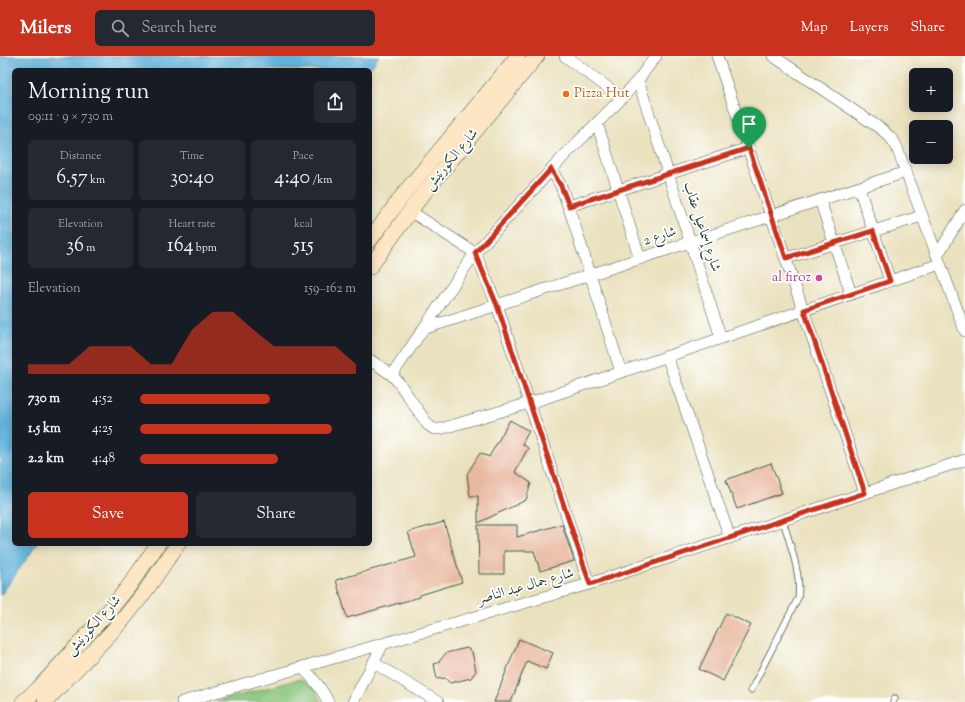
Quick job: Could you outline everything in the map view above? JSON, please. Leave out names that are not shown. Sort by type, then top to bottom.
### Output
[{"type":"street","name":"شارع الكورنيش","points":[[372,237],[406,191],[518,56]]},
{"type":"street","name":"شارع الكورنيش","points":[[372,263],[410,211],[537,56]]},
{"type":"street","points":[[565,56],[622,98]]},
{"type":"street","points":[[392,375],[475,253],[551,169],[622,98],[656,56]]},
{"type":"street","points":[[717,56],[865,493]]},
{"type":"street","points":[[772,56],[881,129],[896,145],[965,331]]},
{"type":"street","name":"شارع إسماعيل عقاب","points":[[638,80],[721,338]]},
{"type":"street","points":[[597,122],[640,259]]},
{"type":"street","points":[[569,206],[749,148]]},
{"type":"street","points":[[551,169],[561,186],[569,206],[621,372]]},
{"type":"street","name":"شارع 2","points":[[423,329],[906,172]]},
{"type":"street","points":[[859,188],[890,281]]},
{"type":"street","points":[[820,200],[851,294]]},
{"type":"street","points":[[372,361],[392,375],[406,392],[428,426],[434,428],[447,428],[530,403],[890,281],[939,260],[965,210]]},
{"type":"street","points":[[410,211],[475,253],[497,305],[590,584]]},
{"type":"street","points":[[786,258],[922,216]]},
{"type":"street","points":[[667,356],[730,538]]},
{"type":"street","name":"شارع جمال عبد الناصر","points":[[182,702],[590,584],[965,460]]},
{"type":"street","name":"شارع الكورنيش","points":[[45,698],[157,546]]},
{"type":"street","name":"شارع الكورنيش","points":[[23,702],[45,698],[122,621],[144,593],[177,546]]},
{"type":"street","points":[[353,702],[384,644]]},
{"type":"street","points":[[374,663],[438,702]]},
{"type":"street","points":[[302,667],[315,680],[325,694],[328,702]]},
{"type":"lane","points":[[751,690],[798,598],[798,577],[783,520]]},
{"type":"green space","points":[[300,679],[315,690],[321,702],[215,702]]},
{"type":"water","points":[[0,56],[379,56],[370,68],[12,68],[12,546],[36,546],[0,596]]},
{"type":"building","points":[[510,420],[529,431],[522,444],[528,448],[515,472],[531,483],[526,500],[478,523],[478,496],[470,496],[467,474],[480,453],[489,457]]},
{"type":"building","points":[[771,463],[782,493],[737,509],[726,480]]},
{"type":"building","points":[[444,522],[462,582],[420,595],[420,597],[347,618],[336,580],[416,557],[408,532]]},
{"type":"building","points":[[562,524],[574,561],[540,571],[534,551],[504,551],[504,574],[479,574],[478,525],[517,525],[517,537]]},
{"type":"building","points":[[726,613],[751,625],[723,681],[699,669]]},
{"type":"building","points":[[519,639],[553,653],[546,669],[527,661],[511,702],[494,702]]},
{"type":"building","points":[[467,648],[472,652],[476,671],[471,678],[450,683],[445,678],[437,679],[434,664],[438,663],[446,653]]},
{"type":"place","name":"Pizza Hut","points":[[566,94]]},
{"type":"place","name":"al firoz","points":[[819,278]]},
{"type":"route","points":[[749,148],[786,258],[873,231],[890,281],[804,310],[865,493],[590,584],[497,305],[475,253],[551,169],[561,186],[569,206],[749,148]]}]
